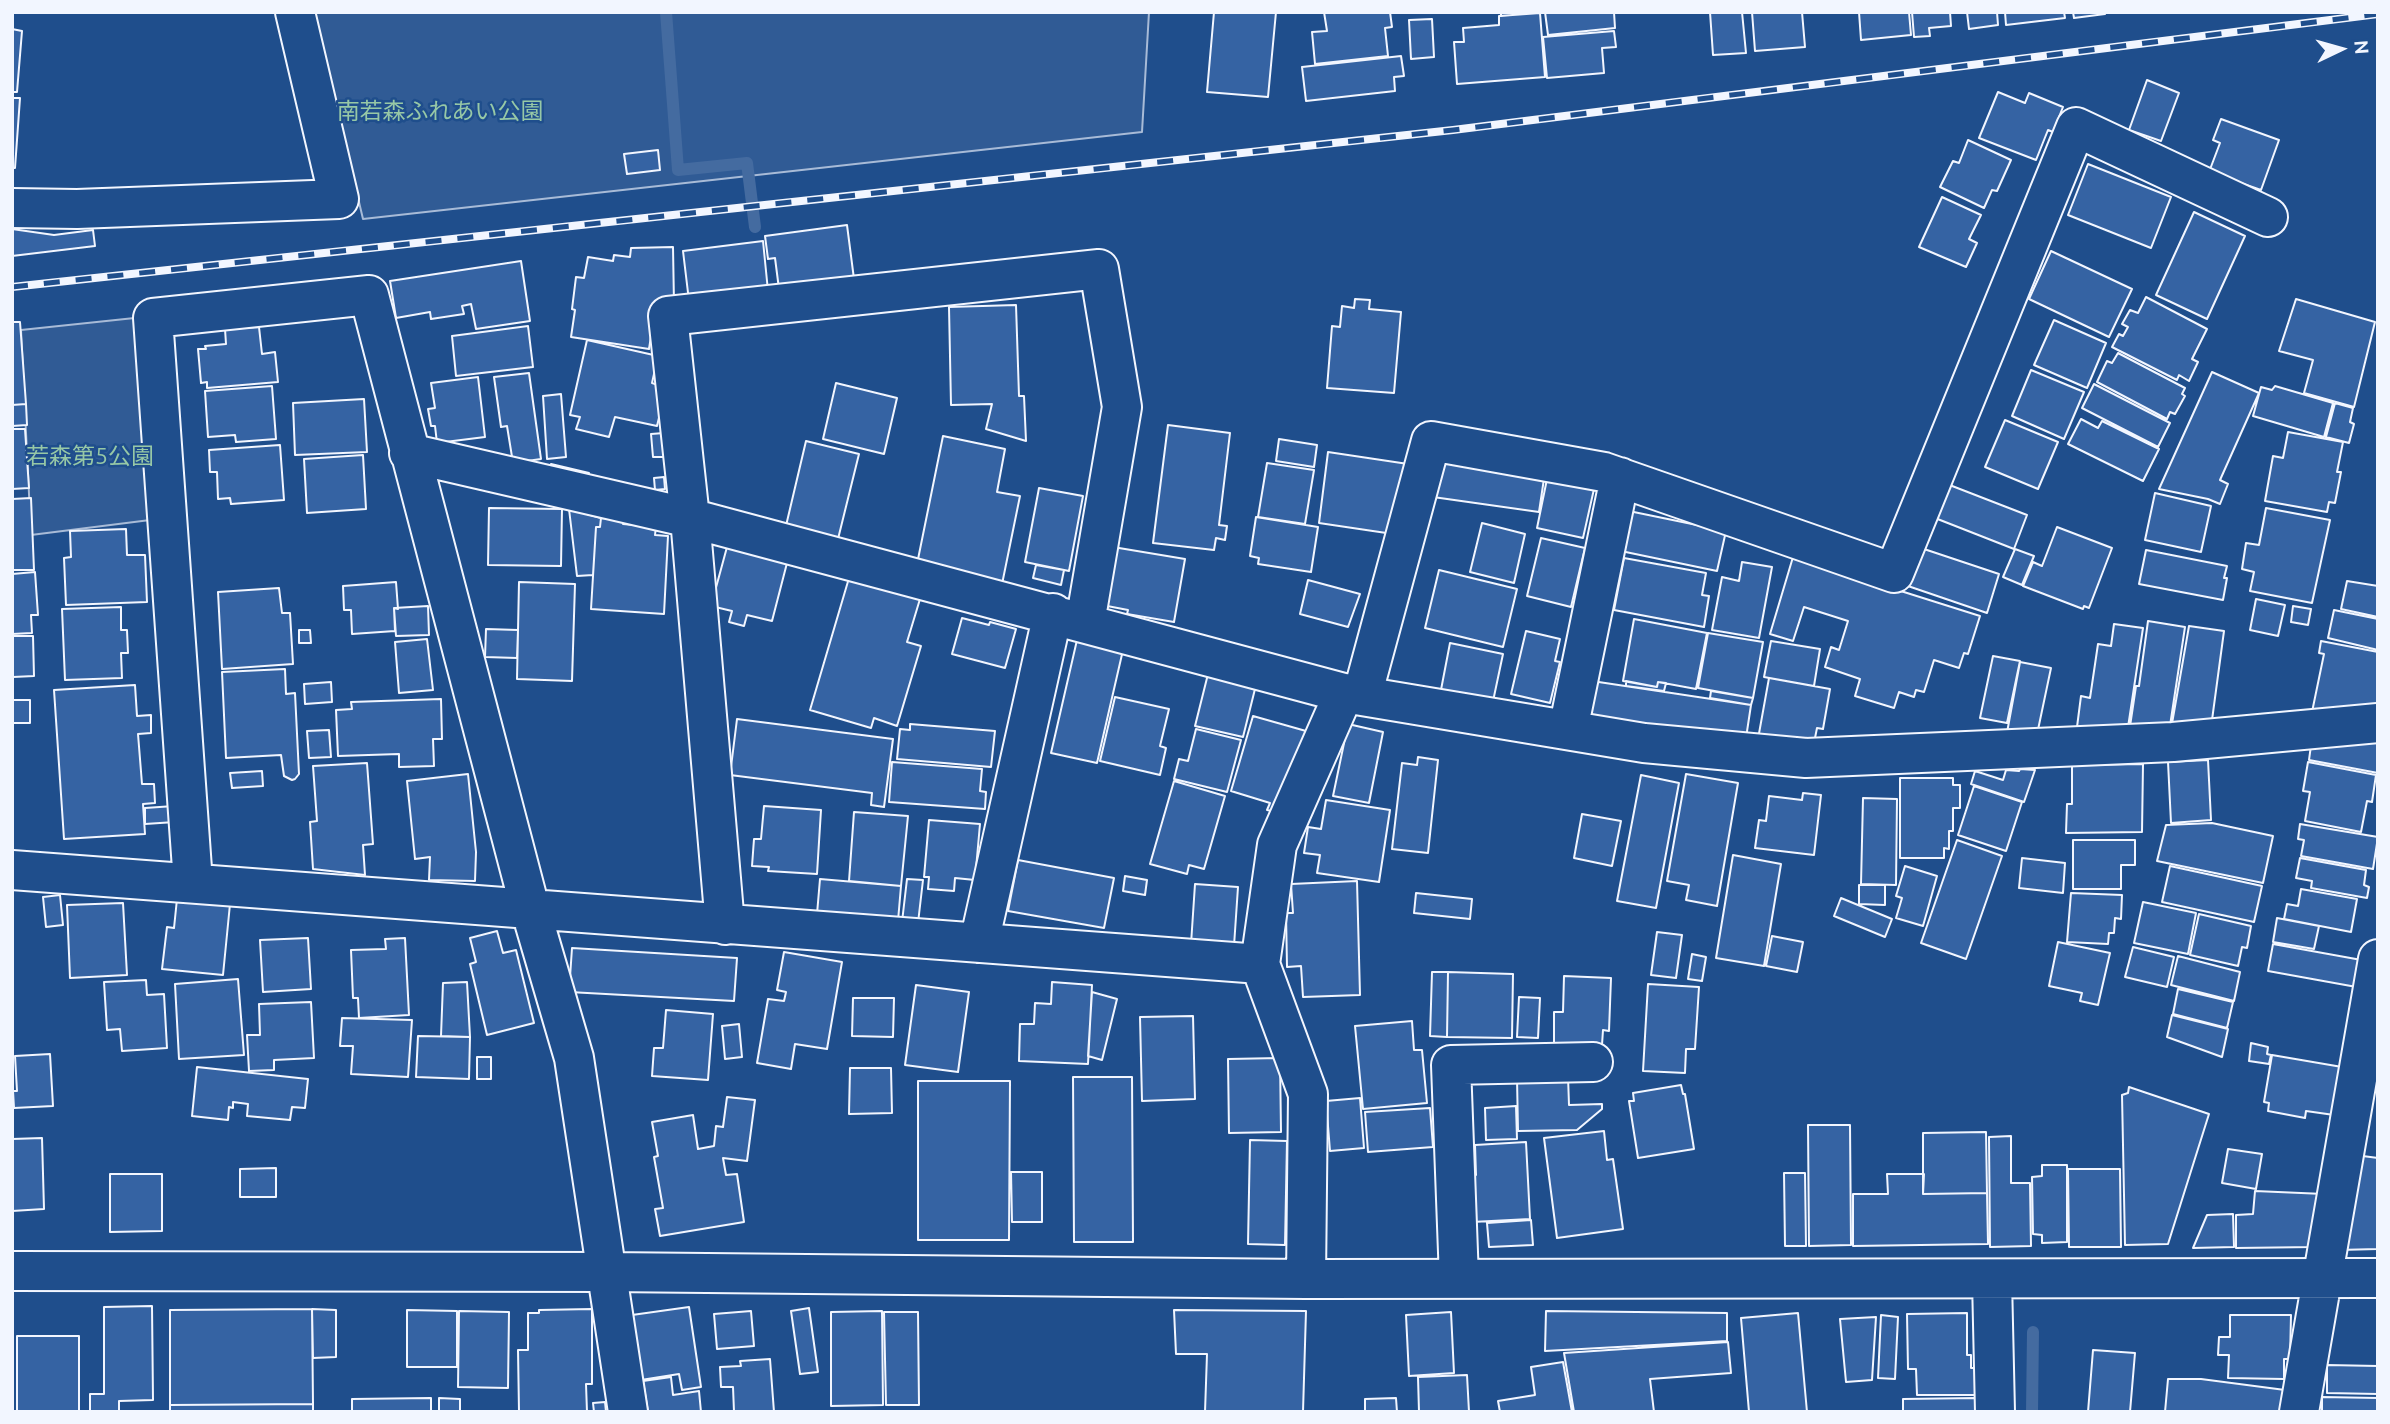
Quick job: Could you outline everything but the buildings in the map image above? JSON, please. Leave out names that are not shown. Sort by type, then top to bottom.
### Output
[{"type":"street","points":[[12,208],[78,209],[339,199],[295,12]]},
{"type":"street","points":[[1306,1279],[1308,1094],[1260,964],[1277,845],[1353,694],[1431,441],[1604,472],[1894,573],[2076,127],[2268,217]]},
{"type":"street","points":[[725,925],[690,518],[668,316],[1099,270],[1122,407],[1069,618],[979,943]]},
{"type":"street","points":[[193,883],[153,318],[369,295],[530,908],[574,1058],[628,1412]]},
{"type":"street","points":[[409,453],[690,518],[1353,694],[1643,743],[1806,758],[2173,742],[2378,723]]},
{"type":"street","points":[[1569,730],[1620,477]]},
{"type":"street","points":[[12,870],[1260,964]]},
{"type":"street","points":[[2299,1412],[2378,959]]},
{"type":"street","points":[[1459,1279],[1451,1065],[1593,1062]]},
{"type":"street","points":[[12,1271],[607,1272],[1306,1279],[2378,1278]]},
{"type":"street","points":[[1992,1280],[1995,1412]]},
{"type":"shaded area","name":"南若森ふれあい公園","points":[[314,12],[1149,12],[1142,132],[363,219]]},
{"type":"shaded area","name":"若森第5公園","points":[[144,317],[158,519],[31,535],[21,330]]},
{"type":"waterway","points":[[666,12],[678,170],[747,163],[755,227]]},
{"type":"waterway","points":[[2032,1412],[2033,1332]]},
{"type":"railway","points":[[12,287],[1453,130],[2378,14]]}]
